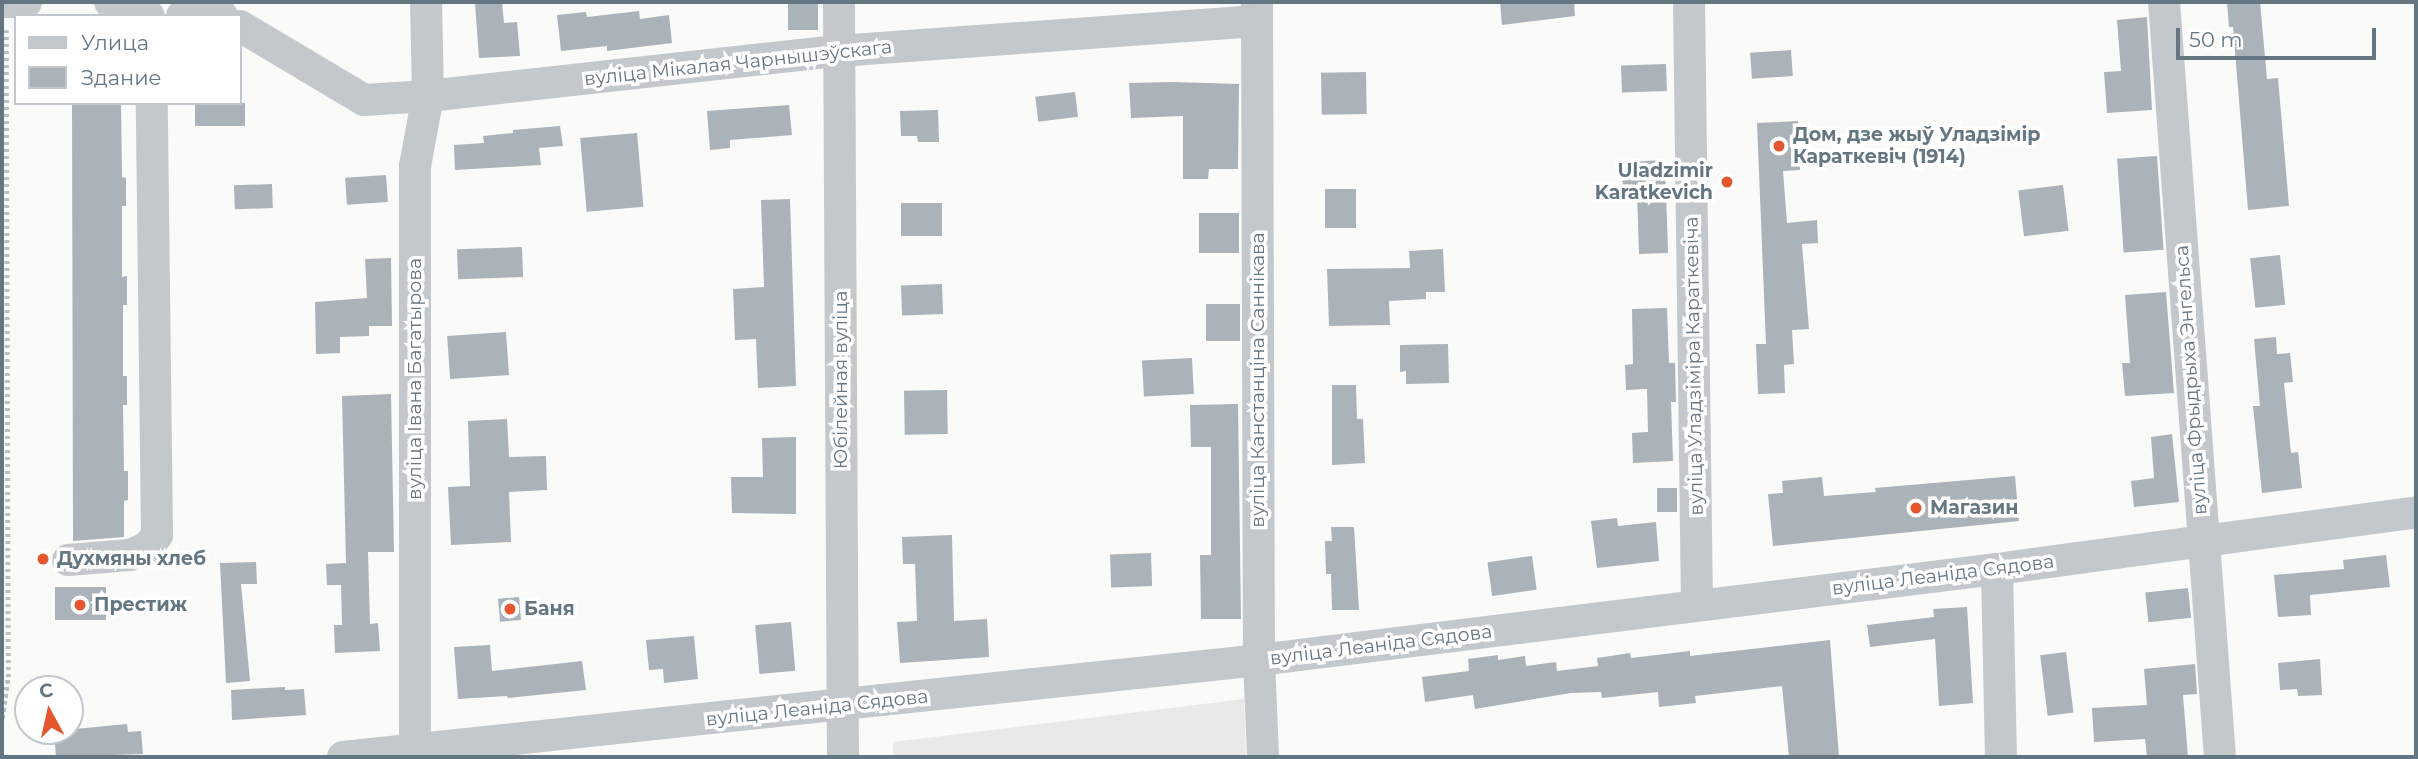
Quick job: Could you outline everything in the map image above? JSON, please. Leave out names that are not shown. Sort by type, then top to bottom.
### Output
[{"type":"street","points":[[4,2],[26,2]]},
{"type":"street","points":[[110,2],[143,14]]},
{"type":"street","name":"вуліца Івана Багатырова","points":[[415,753],[415,166],[428,96],[426,2]]},
{"type":"street","name":"Юбілейная вуліца","points":[[839,2],[842,757]]},
{"type":"street","name":"вуліца Уладзіміра Караткевіча","points":[[1689,2],[1697,605]]},
{"type":"street","name":"вуліца Фрыдрыха Энгельса","points":[[2164,2],[2202,543],[2220,757]]},
{"type":"street","name":"вуліца Мікалая Чарнышэўскага","points":[[242,27],[365,100],[428,96],[838,51],[1257,11]]},
{"type":"street","name":"вуліца Канстанціна Саннікава","points":[[1257,11],[1259,660],[1263,757]]},
{"type":"street","points":[[68,560],[130,555],[148,547],[156,535],[152,105]]},
{"type":"street","name":"вуліца Леаніда Сядова","points":[[343,757],[415,753],[1259,660],[2202,543],[2416,512]]},
{"type":"street","points":[[1997,569],[2001,757]]},
{"type":"path","points":[[2,718],[8,677],[4,2]]},
{"type":"shaded area","points":[[1244,699],[1246,757],[893,757],[893,742]]},
{"type":"building","points":[[502,2],[504,23],[517,22],[520,56],[479,58],[475,3]]},
{"type":"building","points":[[788,2],[818,2],[818,30],[788,30]]},
{"type":"building","points":[[1500,2],[1574,2],[1575,16],[1502,25]]},
{"type":"building","points":[[2227,2],[2260,2],[2267,79],[2278,78],[2289,206],[2248,210],[2233,27],[2229,27]]},
{"type":"building","points":[[639,11],[640,19],[669,15],[672,43],[607,51],[607,46],[561,51],[557,15],[586,12],[587,17]]},
{"type":"building","points":[[2147,17],[2152,110],[2107,113],[2104,72],[2121,71],[2117,20]]},
{"type":"building","points":[[1791,50],[1793,76],[1752,79],[1750,53]]},
{"type":"building","points":[[1666,64],[1667,91],[1622,93],[1621,66]]},
{"type":"building","points":[[1366,72],[1367,114],[1322,115],[1321,73]]},
{"type":"building","points":[[1129,83],[1239,84],[1238,169],[1209,169],[1208,179],[1183,179],[1183,116],[1131,118]]},
{"type":"building","points":[[1075,92],[1078,117],[1038,122],[1035,97]]},
{"type":"building","points":[[245,103],[245,126],[195,126],[195,105]]},
{"type":"building","points":[[72,105],[121,105],[122,177],[126,178],[126,206],[122,206],[122,277],[127,276],[127,305],[123,305],[123,376],[127,376],[127,405],[123,405],[124,471],[128,471],[128,500],[124,501],[124,537],[73,541]]},
{"type":"building","points":[[789,105],[792,135],[730,140],[730,148],[710,150],[707,111]]},
{"type":"building","points":[[938,110],[939,142],[918,142],[917,136],[901,136],[900,111]]},
{"type":"building","points":[[1798,121],[1800,170],[1783,171],[1787,223],[1817,220],[1818,243],[1802,244],[1809,329],[1792,330],[1794,364],[1784,365],[1785,393],[1758,394],[1756,344],[1766,344],[1757,123]]},
{"type":"building","points":[[560,126],[563,146],[539,148],[541,165],[455,170],[454,145],[484,143],[483,136],[513,133],[513,130]]},
{"type":"building","points":[[637,133],[643,207],[587,212],[580,138]]},
{"type":"building","points":[[2157,156],[2164,250],[2124,253],[2117,159]]},
{"type":"building","points":[[1665,160],[1668,253],[1639,254],[1637,192],[1623,192],[1622,162]]},
{"type":"building","points":[[386,175],[388,202],[347,205],[345,178]]},
{"type":"building","points":[[272,184],[273,208],[235,209],[234,185]]},
{"type":"building","points":[[2063,185],[2069,231],[2024,236],[2018,190]]},
{"type":"building","points":[[1325,189],[1356,189],[1356,228],[1325,228]]},
{"type":"building","points":[[790,199],[796,386],[758,388],[756,339],[735,340],[733,289],[764,287],[761,200]]},
{"type":"building","points":[[901,203],[942,203],[942,236],[901,236]]},
{"type":"building","points":[[1199,213],[1239,213],[1239,253],[1199,253]]},
{"type":"building","points":[[522,247],[523,277],[458,279],[457,249]]},
{"type":"building","points":[[1443,249],[1445,292],[1426,292],[1426,299],[1389,301],[1390,325],[1329,326],[1327,269],[1410,268],[1409,251]]},
{"type":"building","points":[[2280,255],[2285,305],[2255,308],[2250,258]]},
{"type":"building","points":[[391,258],[392,326],[369,326],[369,336],[340,337],[340,353],[316,354],[315,302],[367,298],[365,259]]},
{"type":"building","points":[[942,284],[943,314],[902,315],[901,285]]},
{"type":"building","points":[[2166,292],[2174,393],[2125,396],[2122,363],[2130,363],[2125,295]]},
{"type":"building","points":[[1206,304],[1240,304],[1240,341],[1206,341]]},
{"type":"building","points":[[1667,308],[1669,363],[1675,363],[1676,402],[1671,402],[1673,461],[1633,463],[1632,433],[1648,432],[1647,389],[1626,390],[1625,365],[1633,364],[1632,309]]},
{"type":"building","points":[[506,332],[509,375],[450,379],[447,336]]},
{"type":"building","points":[[2276,337],[2277,354],[2290,353],[2293,382],[2284,383],[2291,453],[2298,452],[2302,488],[2262,493],[2253,406],[2260,406],[2254,339]]},
{"type":"building","points":[[1448,344],[1449,383],[1406,384],[1406,371],[1400,372],[1400,345]]},
{"type":"building","points":[[1192,358],[1194,394],[1144,397],[1142,361]]},
{"type":"building","points":[[1332,385],[1356,385],[1357,419],[1363,419],[1365,463],[1332,465]]},
{"type":"building","points":[[947,390],[948,434],[905,435],[904,391]]},
{"type":"building","points":[[391,394],[394,552],[368,552],[370,624],[378,623],[380,651],[335,653],[334,625],[342,625],[341,585],[327,585],[326,564],[346,563],[342,396]]},
{"type":"building","points":[[1238,404],[1241,619],[1201,619],[1200,555],[1211,555],[1211,447],[1191,447],[1190,405]]},
{"type":"building","points":[[507,419],[509,457],[546,456],[547,490],[509,492],[511,542],[451,545],[448,487],[470,486],[468,421]]},
{"type":"building","points":[[2172,434],[2179,502],[2134,507],[2131,481],[2154,478],[2151,437]]},
{"type":"building","points":[[796,437],[796,514],[732,513],[731,477],[763,477],[762,438]]},
{"type":"building","points":[[2015,476],[2019,521],[1773,546],[1768,494],[1783,493],[1782,481],[1822,477],[1824,496],[1876,492],[1875,488]]},
{"type":"building","points":[[1657,488],[1677,488],[1677,512],[1657,512]]},
{"type":"building","points":[[1617,518],[1618,526],[1656,522],[1659,561],[1597,568],[1591,521]]},
{"type":"building","points":[[1331,527],[1354,527],[1359,610],[1332,610],[1331,574],[1326,574],[1325,541],[1332,541]]},
{"type":"building","points":[[952,535],[954,621],[987,619],[989,657],[900,663],[897,622],[917,621],[915,564],[903,564],[902,537]]},
{"type":"building","points":[[1151,553],[1152,586],[1111,587],[1110,554]]},
{"type":"building","points":[[2386,555],[2390,587],[2310,595],[2311,615],[2278,617],[2274,575],[2344,569],[2343,560]]},
{"type":"building","points":[[1532,556],[1537,590],[1492,596],[1487,562]]},
{"type":"building","points":[[256,562],[257,584],[241,584],[250,681],[226,683],[220,563]]},
{"type":"building","points":[[55,587],[106,587],[106,620],[55,620]]},
{"type":"building","points":[[2188,588],[2191,618],[2148,622],[2145,592]]},
{"type":"building","name":"Баня","points":[[519,597],[521,620],[500,622],[498,599]]},
{"type":"building","points":[[1967,607],[1973,703],[1939,706],[1935,639],[1870,647],[1867,625],[1934,617],[1933,609]]},
{"type":"building","points":[[791,622],[795,671],[759,674],[755,625]]},
{"type":"building","points":[[694,636],[698,679],[664,683],[663,669],[649,670],[646,640]]},
{"type":"building","points":[[1830,640],[1839,757],[1789,757],[1782,686],[1695,696],[1696,703],[1659,707],[1658,692],[1602,698],[1601,692],[1571,693],[1475,709],[1473,695],[1425,702],[1422,677],[1469,671],[1468,659],[1498,655],[1498,660],[1525,656],[1526,666],[1556,662],[1557,671],[1598,666],[1597,658],[1630,653],[1631,658],[1690,651],[1690,656]]},
{"type":"building","points":[[490,645],[492,671],[582,661],[586,690],[508,698],[458,699],[454,647]]},
{"type":"building","points":[[2066,652],[2073,713],[2048,716],[2040,655]]},
{"type":"building","points":[[2320,659],[2322,695],[2298,696],[2297,689],[2280,690],[2278,663]]},
{"type":"building","points":[[2195,664],[2197,694],[2183,695],[2188,757],[2147,757],[2145,739],[2094,742],[2092,708],[2147,705],[2144,669]]},
{"type":"building","points":[[285,687],[285,690],[304,689],[306,715],[232,720],[231,690]]},
{"type":"building","points":[[127,724],[128,732],[141,731],[143,754],[56,757],[55,745],[84,745],[84,728]]},
{"type":"place","name":"Дом, дзе жыў Уладзімір Караткевіч (1914)","points":[[1779,146]]},
{"type":"place","name":"Uladzimir Karatkevich","points":[[1727,182]]},
{"type":"place","name":"Магазин","points":[[1916,508]]},
{"type":"place","name":"Духмяны хлеб","points":[[43,559]]},
{"type":"place","name":"Престиж","points":[[80,605]]},
{"type":"place","name":"Баня","points":[[510,609]]}]
